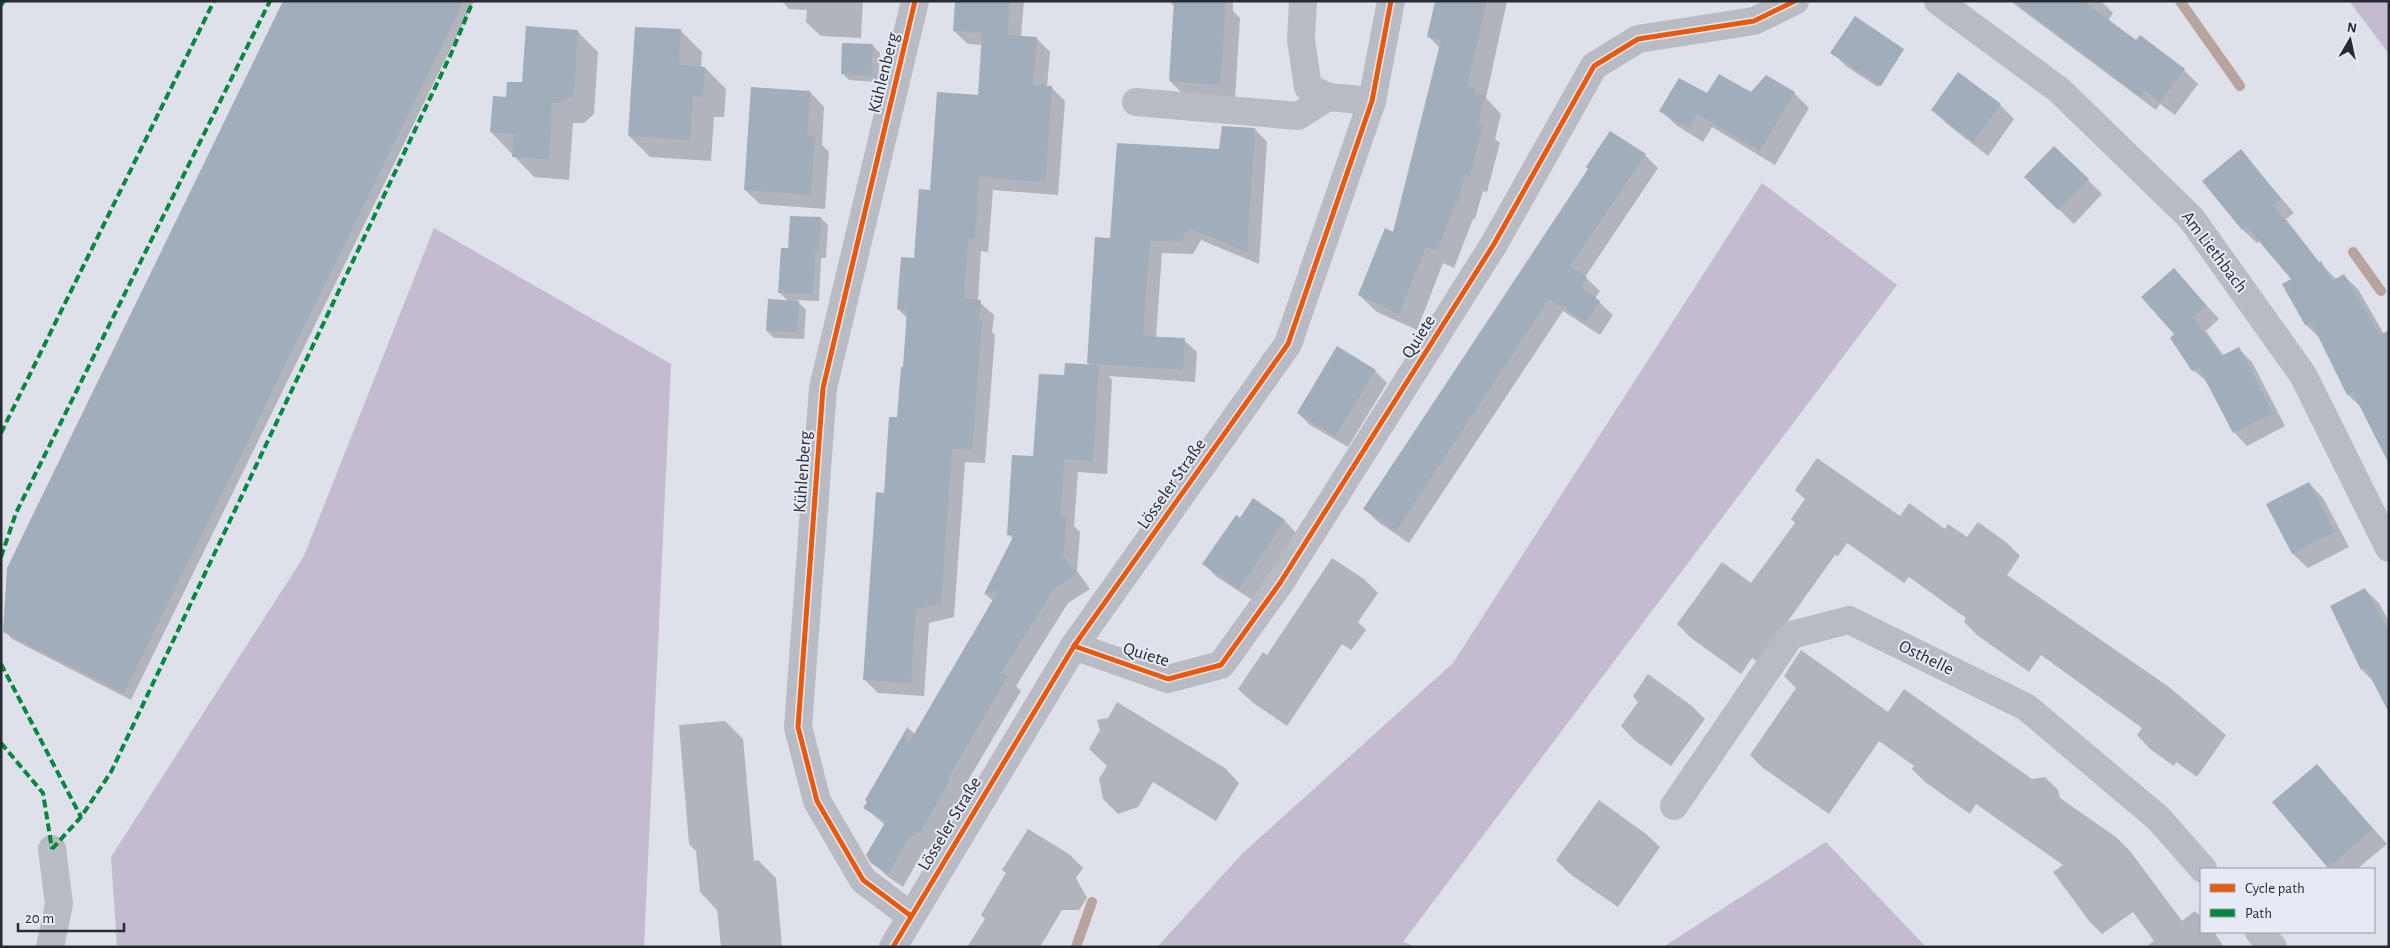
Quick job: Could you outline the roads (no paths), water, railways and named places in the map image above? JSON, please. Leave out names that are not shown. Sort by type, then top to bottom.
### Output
[{"type":"street","name":"Kühlenberg","points":[[911,916],[864,880],[854,864],[817,801],[798,727],[823,388],[915,1]]},
{"type":"street","points":[[1302,1],[1301,40],[1308,87],[1328,96],[1372,101]]},
{"type":"street","name":"Lösseler Straße","points":[[893,947],[1074,646],[1288,344],[1372,101],[1391,1]]},
{"type":"street","name":"Quiete","points":[[1074,646],[1168,679],[1221,665],[1280,583],[1494,244],[1594,66],[1638,39],[1754,21],[1795,1]]},
{"type":"street","name":"Am Liethbach","points":[[1938,1],[2059,90],[2191,218],[2303,375],[2389,548]]},
{"type":"street","points":[[1136,102],[1298,116],[1328,96]]},
{"type":"street","name":"Osthelle","points":[[1674,806],[1791,635],[1849,620],[2026,707],[2158,818],[2203,868]]},
{"type":"street","points":[[50,947],[59,904],[52,848]]},
{"type":"street","points":[[2260,933],[2273,947]]},
{"type":"waterway","points":[[2180,1],[2240,86]]},
{"type":"waterway","points":[[2353,252],[2381,291]]},
{"type":"waterway","points":[[1076,947],[1092,902]]}]
